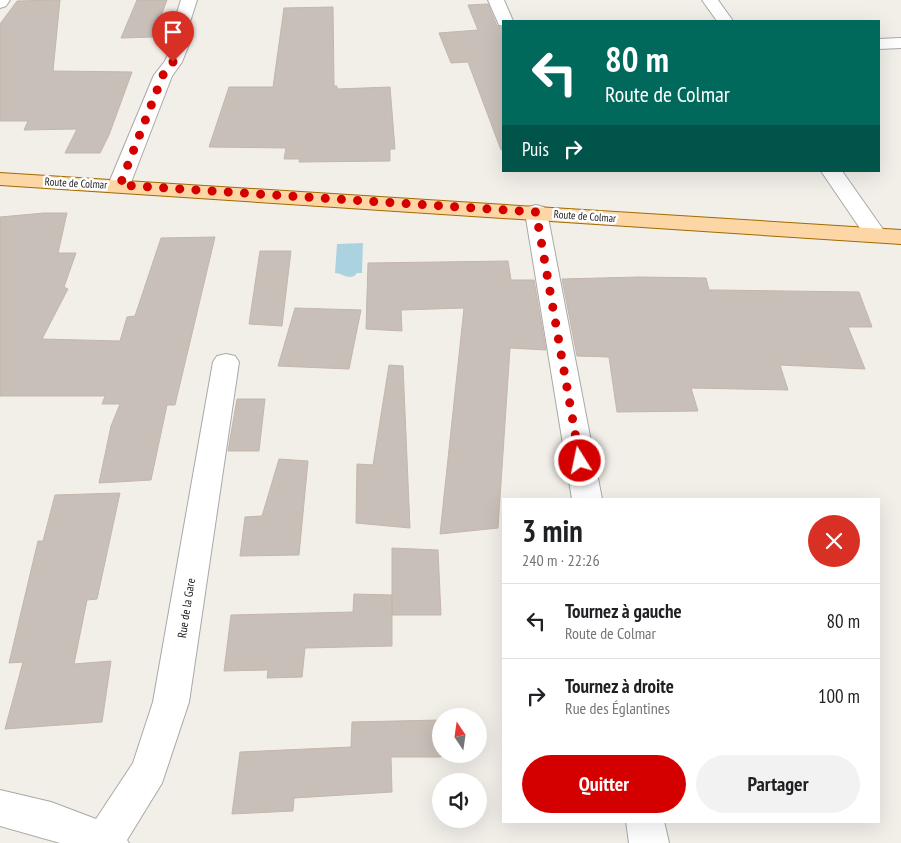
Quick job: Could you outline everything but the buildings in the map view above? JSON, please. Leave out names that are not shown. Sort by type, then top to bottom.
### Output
[{"type":"main road","name":"Route de Colmar","points":[[0,179],[120,185],[901,237]]},
{"type":"street","points":[[120,185],[163,75],[173,62],[185,34],[182,22],[188,0]]},
{"type":"street","points":[[496,0],[505,20]]},
{"type":"street","points":[[710,0],[724,20]]},
{"type":"street","points":[[880,44],[901,43]]},
{"type":"street","points":[[832,172],[876,235]]},
{"type":"street","points":[[536,212],[587,498]]},
{"type":"street","name":"Rue de la Gare","points":[[0,808],[51,821],[107,842],[149,771],[160,742],[171,702],[226,362]]},
{"type":"street","points":[[645,823],[649,843]]},
{"type":"water","points":[[363,243],[362,273],[349,277],[335,273],[337,244]]},
{"type":"route","points":[[173,62],[163,75],[120,185],[536,212],[580,461]]}]
